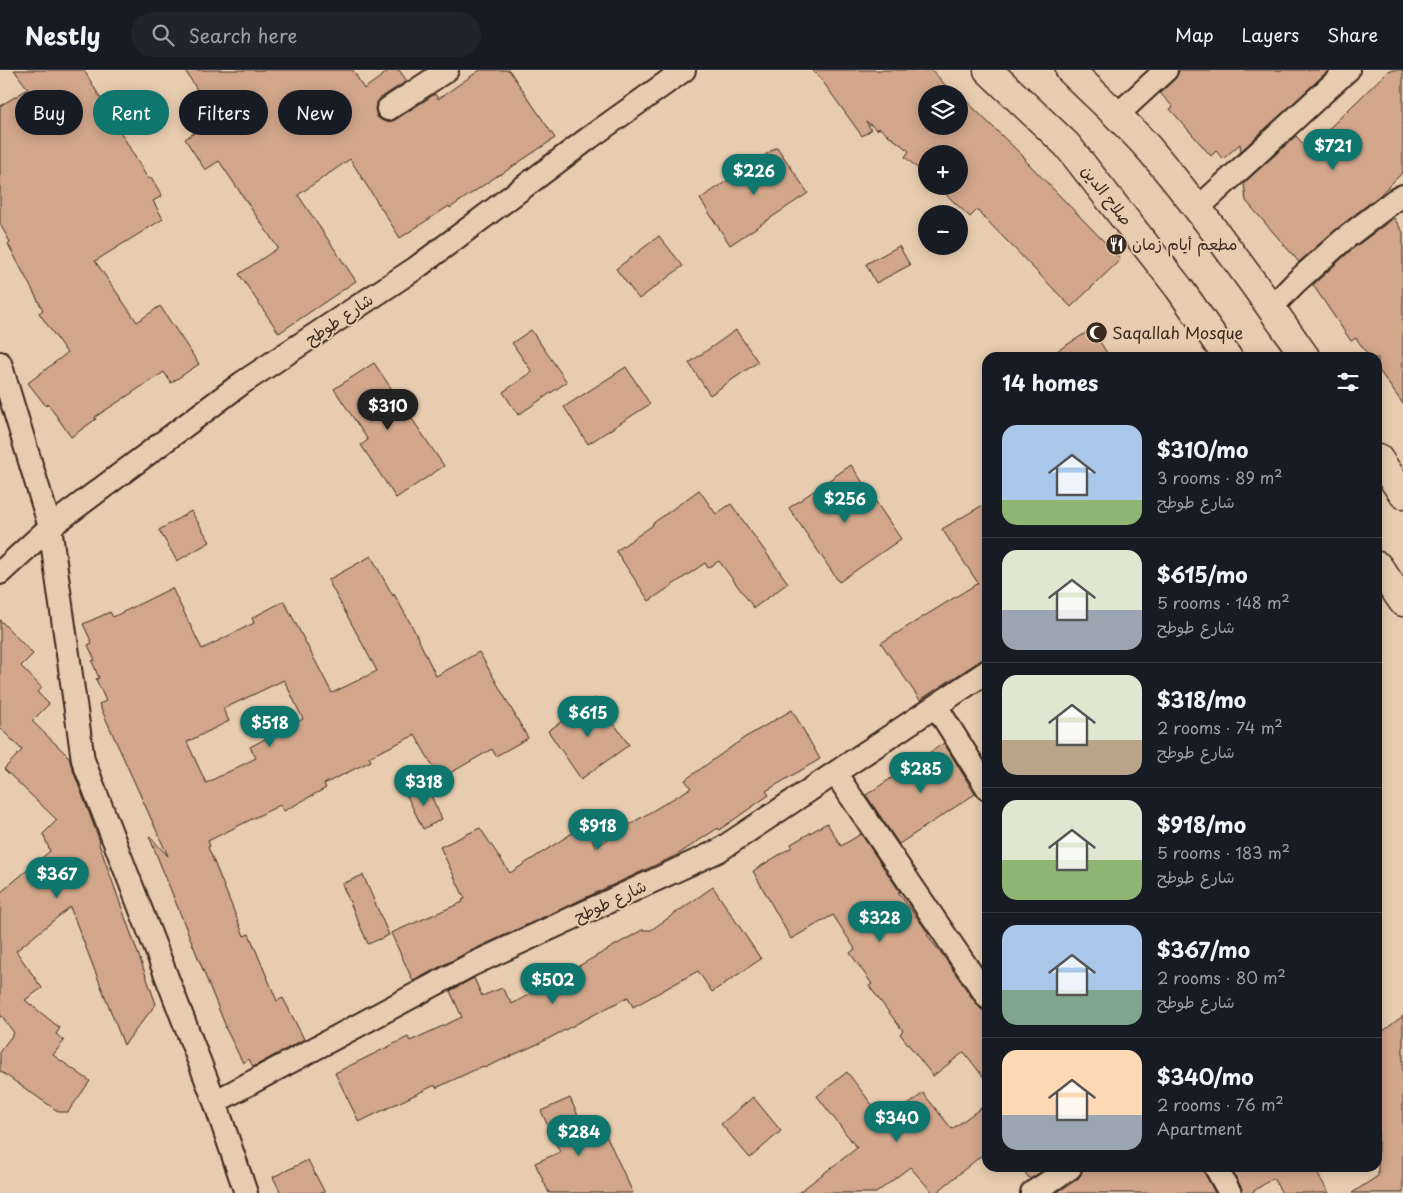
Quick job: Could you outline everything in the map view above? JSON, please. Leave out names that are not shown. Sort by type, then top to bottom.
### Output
[{"type":"highway","name":"صلاح الدين","points":[[988,70],[1067,145],[1179,288],[1224,352]]},
{"type":"highway","points":[[1070,70],[1150,150],[1197,209],[1302,352]]},
{"type":"highway","points":[[1382,464],[1403,494]]},
{"type":"highway","points":[[1382,572],[1403,602]]},
{"type":"street","points":[[388,109],[447,70]]},
{"type":"street","name":"شارع طوطح","points":[[0,573],[50,526],[242,383],[416,268],[589,138],[684,70]]},
{"type":"street","points":[[1116,116],[1166,70]]},
{"type":"street","points":[[1197,209],[1348,70]]},
{"type":"street","points":[[1271,308],[1296,282],[1343,240],[1395,200],[1403,196]]},
{"type":"street","points":[[0,363],[50,526],[83,760],[215,1102],[246,1193]]},
{"type":"street","name":"شارع طوطح","points":[[215,1102],[471,965],[718,851],[982,675]]},
{"type":"street","points":[[936,706],[982,779]]},
{"type":"street","points":[[835,773],[982,989]]},
{"type":"street","points":[[1032,1193],[1064,1172]]},
{"type":"street","points":[[1218,1172],[1230,1193]]},
{"type":"building","points":[[14,70],[84,70],[96,90],[93,90],[93,135],[122,135],[148,179],[151,177],[162,196],[153,201],[163,219],[95,261],[137,322],[160,306],[199,364],[171,383],[164,372],[95,417],[96,419],[71,437],[48,404],[46,406],[28,383],[67,353],[39,313],[43,310],[8,244],[10,242],[0,224],[0,106],[15,97],[15,135],[83,135],[83,90],[26,90],[28,89]]},
{"type":"building","points":[[185,70],[353,70],[364,89],[390,70],[399,70],[407,81],[380,98],[376,104],[377,117],[388,122],[395,120],[435,94],[438,99],[480,70],[509,70],[555,138],[450,208],[449,206],[400,238],[350,159],[298,195],[356,281],[279,333],[239,274],[278,248],[219,161],[205,170],[185,139],[191,135],[268,135],[268,90],[197,90]]},
{"type":"building","points":[[812,70],[932,70],[945,85],[918,85],[918,135],[968,135],[968,103],[1026,159],[1121,259],[1071,307],[977,210],[970,217],[968,215],[968,205],[957,205],[947,195],[968,195],[968,145],[918,145],[918,169],[905,157],[909,151],[879,128],[877,130],[866,121],[871,130],[862,136],[818,75]]},
{"type":"building","points":[[1179,70],[1329,70],[1241,151],[1240,144],[1223,159],[1216,151],[1211,156],[1170,109],[1173,107],[1160,93],[1175,79]]},
{"type":"building","points":[[1389,70],[1403,70],[1403,172],[1380,195],[1335,230],[1299,262],[1246,201],[1244,183],[1296,136],[1308,149]]},
{"type":"building","points":[[777,147],[808,193],[730,245],[700,199]]},
{"type":"building","points":[[1394,218],[1403,232],[1403,404],[1382,375],[1382,352],[1366,352],[1356,338],[1351,341],[1313,285],[1351,250]]},
{"type":"building","points":[[659,236],[683,266],[639,299],[616,269]]},
{"type":"building","points":[[899,246],[910,265],[876,283],[866,264]]},
{"type":"building","points":[[1092,329],[1106,352],[1056,352]]},
{"type":"building","points":[[531,330],[567,382],[518,415],[503,392],[532,372],[512,343]]},
{"type":"building","points":[[736,330],[758,362],[710,395],[689,363]]},
{"type":"building","points":[[374,363],[444,466],[396,498],[361,445],[368,440],[334,389]]},
{"type":"building","points":[[626,367],[650,404],[588,444],[564,407]]},
{"type":"building","points":[[851,465],[901,539],[839,582],[789,508]]},
{"type":"building","points":[[699,490],[716,514],[731,504],[788,583],[754,608],[719,561],[708,568],[705,563],[649,601],[616,551]]},
{"type":"building","points":[[982,506],[982,660],[920,700],[881,643],[978,583],[942,529]]},
{"type":"building","points":[[191,511],[210,542],[177,561],[159,530]]},
{"type":"building","points":[[371,556],[413,628],[436,676],[479,652],[528,738],[496,756],[492,749],[440,779],[415,735],[369,757],[371,761],[324,784],[326,788],[284,811],[280,805],[208,841],[210,846],[208,847],[244,936],[249,934],[277,1001],[283,998],[304,1039],[253,1067],[249,1059],[243,1063],[225,1027],[149,836],[168,856],[99,704],[106,701],[96,679],[99,678],[92,661],[95,660],[88,645],[92,643],[83,624],[110,612],[113,617],[172,588],[202,649],[254,623],[252,618],[284,601],[332,693],[377,671],[328,580]],"holes":[[[284,680],[303,719],[250,747],[256,758],[206,783],[187,742],[229,721],[223,709]]]},
{"type":"building","points":[[0,620],[33,654],[21,666],[42,688],[37,692],[49,704],[32,721],[69,757],[156,1004],[124,1045],[70,907],[16,951],[42,988],[25,1000],[60,1028],[56,1034],[64,1041],[53,1055],[90,1081],[68,1112],[59,1112],[0,1071],[0,1051],[14,1033],[2,1016],[0,1017],[0,893],[50,851],[43,834],[57,820],[4,769],[22,750],[0,728]]},
{"type":"building","points":[[596,698],[629,745],[581,779],[548,731]]},
{"type":"building","points":[[792,710],[820,759],[766,791],[769,795],[719,830],[718,828],[677,855],[466,953],[413,981],[391,933],[463,902],[462,900],[465,899],[440,847],[480,828],[510,873],[585,825],[596,847],[691,788],[685,780],[744,738]]},
{"type":"building","points":[[944,743],[975,794],[899,844],[866,795]]},
{"type":"building","points":[[426,785],[442,819],[423,829],[406,794]]},
{"type":"building","points":[[827,823],[841,846],[861,834],[900,892],[898,892],[929,934],[927,935],[982,1010],[982,1075],[964,1052],[933,1076],[900,1034],[903,1031],[869,986],[872,984],[850,953],[855,949],[833,915],[791,939],[753,871],[792,847],[791,844]]},
{"type":"building","points":[[363,875],[389,935],[368,944],[342,884]]},
{"type":"building","points":[[713,887],[761,959],[712,992],[698,971],[633,1007],[628,997],[540,1043],[484,1068],[483,1066],[436,1088],[435,1085],[359,1122],[335,1073],[408,1037],[410,1041],[462,1017],[450,991],[474,978],[482,996],[502,988],[512,1004],[642,930],[651,930]]},
{"type":"building","points":[[1403,1016],[1403,1193],[1352,1193],[1378,1176],[1378,1172],[1382,1172],[1382,1032]]},
{"type":"building","points":[[847,1072],[886,1123],[923,1093],[952,1129],[982,1107],[982,1155],[936,1193],[933,1193],[910,1167],[876,1193],[798,1193],[857,1148],[817,1096]]},
{"type":"building","points":[[753,1097],[781,1131],[750,1158],[721,1124]]},
{"type":"building","points":[[570,1098],[589,1140],[605,1133],[633,1193],[549,1193],[535,1163],[560,1152],[541,1111]]},
{"type":"building","points":[[308,1160],[325,1193],[281,1193],[273,1177]]},
{"type":"building","points":[[1024,1172],[1041,1172],[1030,1179]]},
{"type":"building","points":[[1082,1172],[1204,1172],[1215,1193],[1056,1193],[1078,1179]]},
{"type":"building","points":[[1233,1172],[1316,1172],[1329,1193],[1282,1193],[1273,1178],[1251,1193],[1243,1193]]},
{"type":"place","name":"مطعم أيام زمان","points":[[1116,244]]},
{"type":"place","name":"Saqallah Mosque","points":[[1096,333]]}]
